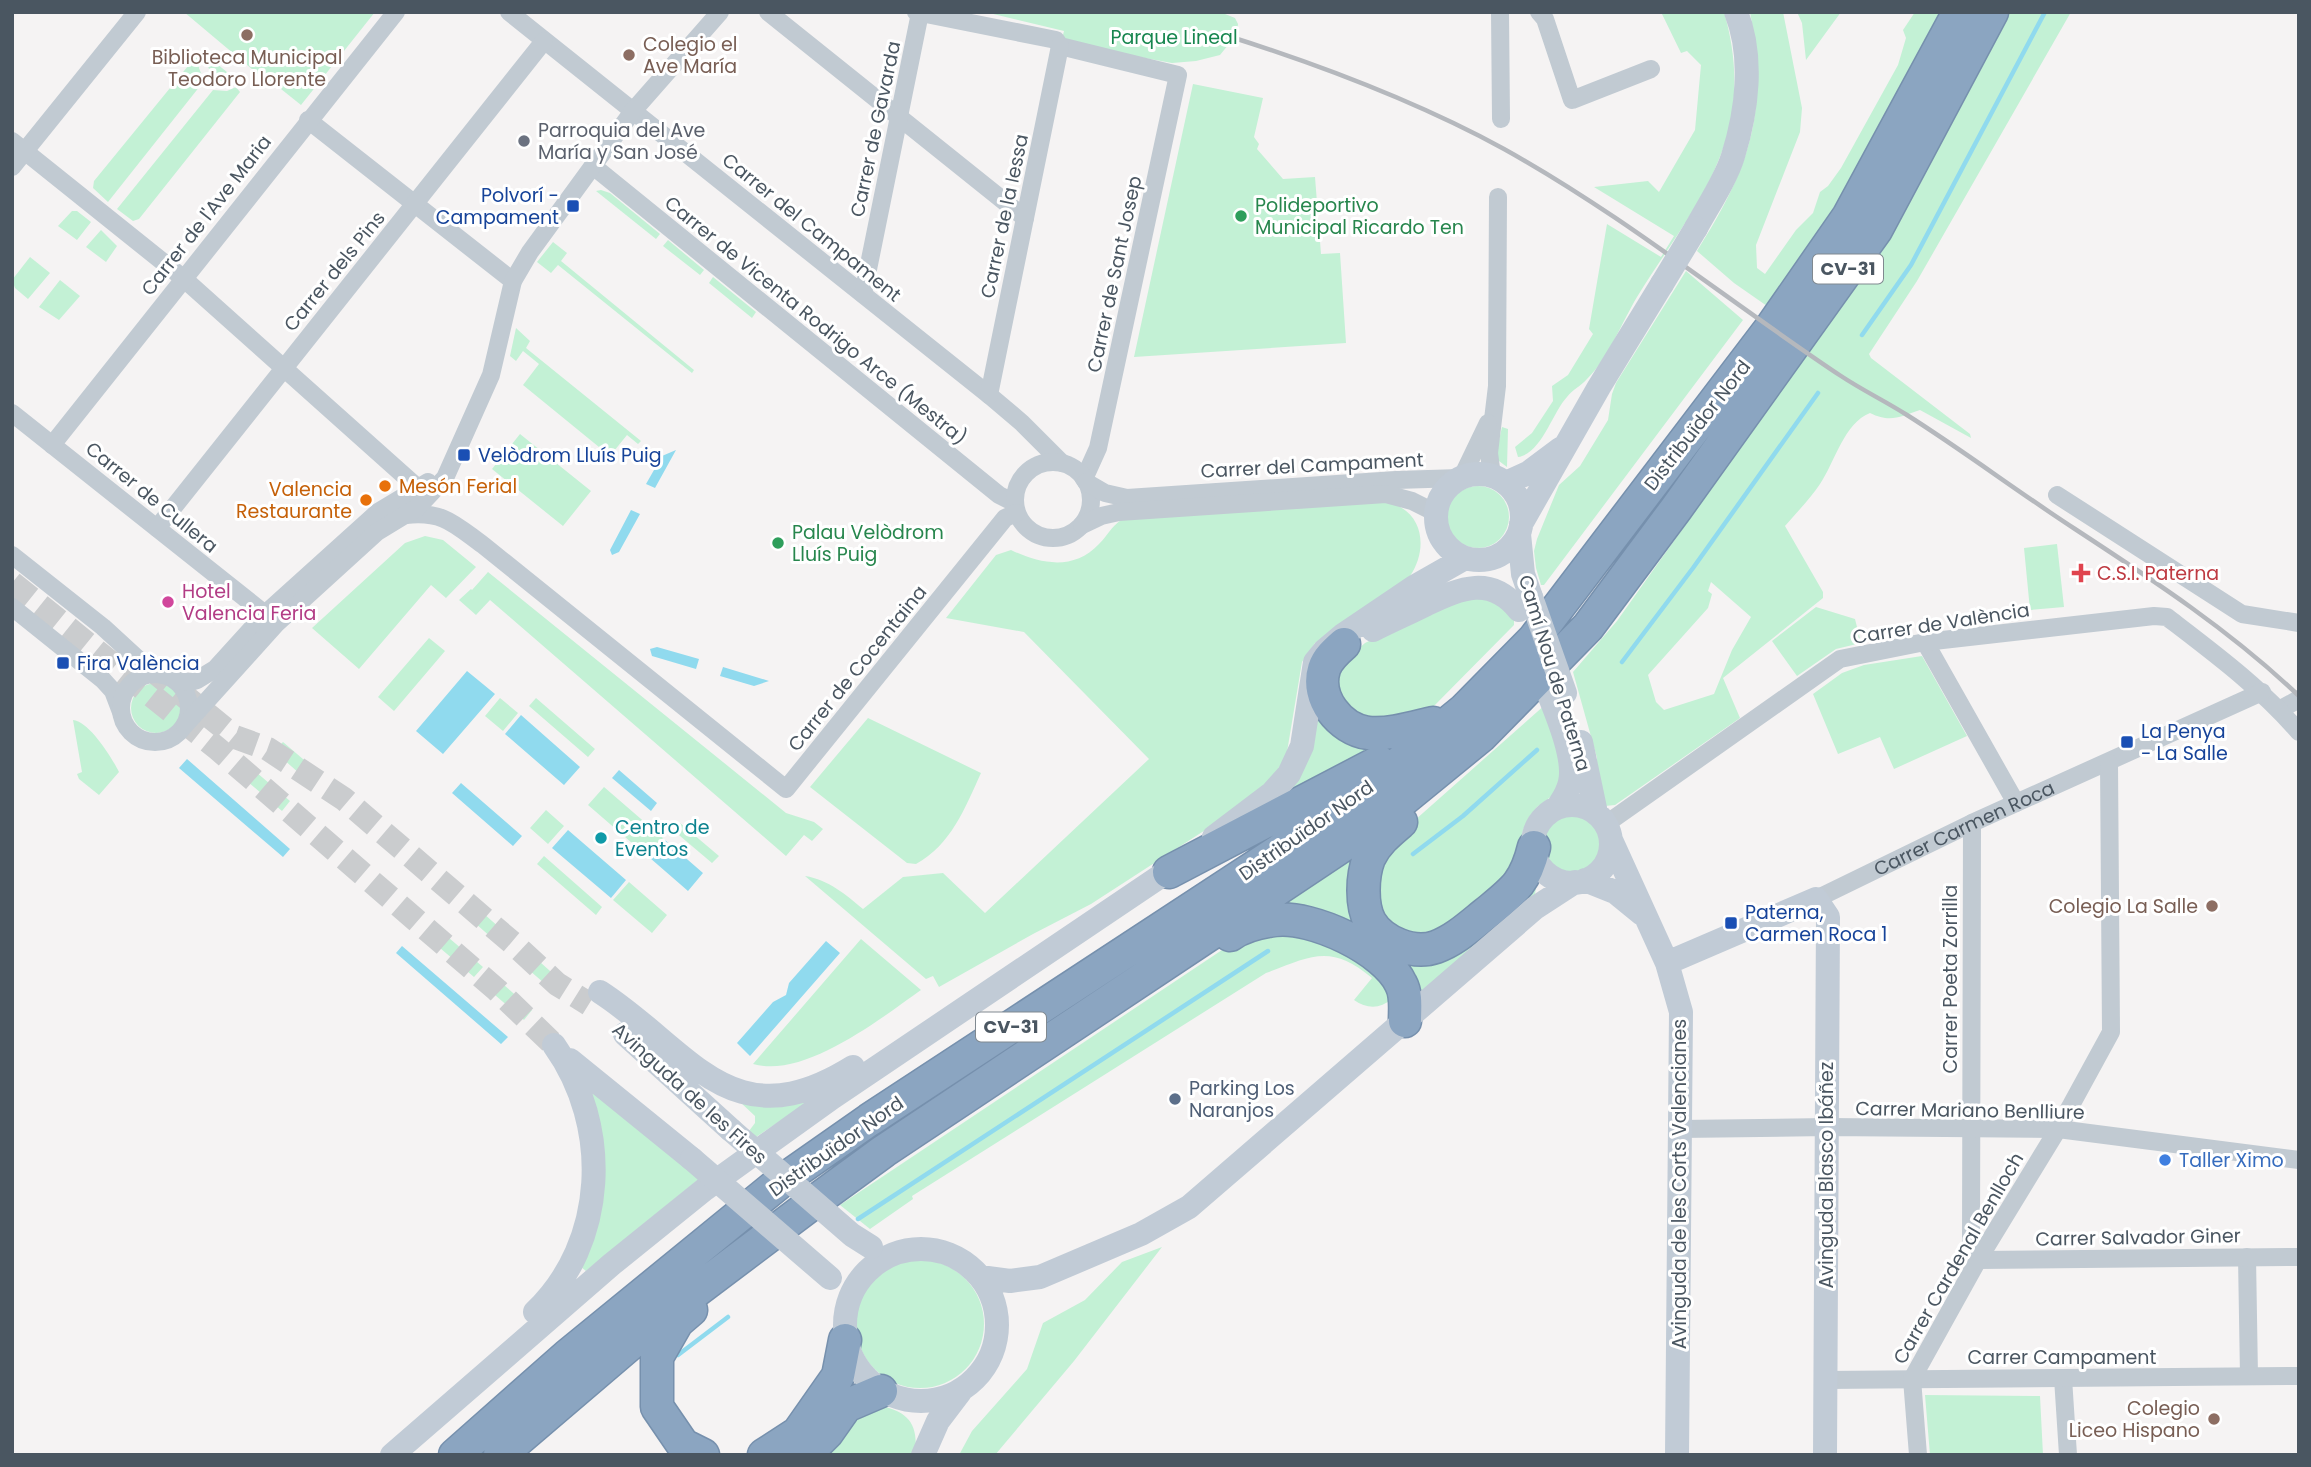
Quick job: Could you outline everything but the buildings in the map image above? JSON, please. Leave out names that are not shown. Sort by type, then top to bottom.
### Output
[{"type":"highway","name":"Distribuïdor Nord","points":[[456,1455],[567,1356],[779,1183],[881,1112],[1343,809],[1464,710],[1534,639],[1770,329],[1848,217],[1959,12]]},
{"type":"highway","name":"Distribuïdor Nord","points":[[500,1455],[664,1315],[884,1151],[1366,830],[1480,736],[1546,694],[1588,627],[1876,230],[1992,12]]},
{"type":"highway","points":[[1169,872],[1385,758],[1433,723],[1523,627],[1562,599]]},
{"type":"highway","points":[[1344,643],[1332,655],[1323,670],[1323,690],[1331,710],[1347,727],[1367,733],[1391,733],[1433,723]]},
{"type":"highway","points":[[1539,859],[1529,867],[1518,887],[1454,939],[1434,948],[1402,946],[1389,940],[1369,920],[1364,881],[1369,859],[1379,841],[1546,694]]},
{"type":"highway","points":[[1139,981],[1172,973],[1242,927],[1278,919],[1317,925],[1379,956],[1401,982],[1405,993],[1405,1021]]},
{"type":"highway","points":[[703,1455],[683,1445],[657,1407],[657,1357],[677,1322],[747,1263],[806,1208]]},
{"type":"highway","points":[[764,1455],[798,1433],[830,1388],[838,1376],[845,1340]]},
{"type":"highway","points":[[805,1455],[827,1433],[846,1406],[896,1396]]},
{"type":"street","points":[[12,167],[19,146],[137,12]]},
{"type":"street","name":"Carrer de l'Ave Maria","points":[[52,445],[396,12]]},
{"type":"street","name":"Carrer del Campament","points":[[509,12],[989,395],[1062,463]]},
{"type":"street","points":[[12,607],[103,680],[113,691],[122,716],[133,733],[153,742],[175,736],[277,623],[377,532],[418,507],[438,487],[454,461],[491,375],[513,281],[530,252],[633,111],[720,12]]},
{"type":"street","points":[[768,12],[1025,218]]},
{"type":"street","points":[[1500,12],[1501,119]]},
{"type":"street","points":[[393,1455],[612,1264],[705,1189],[953,1015],[1169,872],[1272,793],[1289,774],[1302,746],[1315,662],[1324,651],[1414,587],[1475,559],[1505,551],[1520,529],[1564,446],[1696,229],[1733,158],[1747,95],[1743,31],[1736,12]]},
{"type":"street","points":[[918,13],[1056,40],[1060,46]]},
{"type":"street","name":"Carrer de Gavarda","points":[[863,294],[918,13]]},
{"type":"street","points":[[1542,16],[1572,100],[1651,69]]},
{"type":"street","name":"Carrer dels Pins","points":[[157,528],[544,41]]},
{"type":"street","name":"Carrer de Sant Josep","points":[[1060,46],[1178,75],[1098,448],[1085,481]]},
{"type":"street","name":"Carrer de la Iessa","points":[[989,395],[1060,46]]},
{"type":"street","points":[[308,120],[513,281]]},
{"type":"street","points":[[19,146],[183,278],[418,488]]},
{"type":"street","name":"Carrer de Vicenta Rodrigo Arce (Mestra)","points":[[593,166],[1016,508]]},
{"type":"street","points":[[1498,197],[1497,386],[1489,453],[1499,480],[1519,501],[1520,529]]},
{"type":"street","name":"Carrer de Cullera","points":[[12,413],[265,614]]},
{"type":"street","points":[[1475,559],[1456,553],[1441,537],[1436,513],[1439,500],[1446,489],[1461,477],[1492,414]]},
{"type":"street","points":[[1022,423],[1036,466]]},
{"type":"street","points":[[1461,477],[1481,474],[1499,480],[1528,473],[1564,446]]},
{"type":"street","points":[[122,716],[124,695],[129,686],[143,676],[190,682],[215,669],[265,614],[378,512],[442,473],[454,461]]},
{"type":"street","points":[[1048,462],[1062,463],[1073,468],[1085,481],[1091,501],[1089,514],[1073,533],[1050,539],[1028,530],[1016,508],[1018,484],[1025,473],[1048,462]]},
{"type":"street","name":"Carrer del Campament","points":[[1085,481],[1105,493],[1127,498],[1461,477]]},
{"type":"street","name":"Carrer del Campament","points":[[1082,525],[1101,516],[1119,512],[1386,494],[1412,501],[1436,513]]},
{"type":"street","points":[[2057,495],[2242,614],[2299,623]]},
{"type":"street","name":"Carrer de Cocentaina","points":[[406,515],[422,513],[445,518],[474,538],[786,789],[1005,518],[1016,508]]},
{"type":"street","name":"Camí Nou de Paterna","points":[[1520,529],[1525,604],[1546,694],[1571,762],[1571,780],[1558,807]]},
{"type":"street","points":[[1414,587],[1441,537]]},
{"type":"street","points":[[12,555],[103,627],[140,662],[183,688],[189,701],[189,716],[185,725]]},
{"type":"street","name":"Camí Nou de Paterna","points":[[1475,559],[1498,569],[1525,604]]},
{"type":"street","points":[[1344,643],[1457,590],[1474,587],[1503,594],[1525,604]]},
{"type":"street","name":"Carrer de València","points":[[1604,825],[1840,659],[1925,642],[2167,617],[2262,692]]},
{"type":"street","points":[[1344,643],[1366,621]]},
{"type":"street","points":[[1925,642],[2016,803]]},
{"type":"street","points":[[2262,692],[2299,732]]},
{"type":"street","name":"Carrer Carmen Roca","points":[[1667,963],[1816,898],[1972,823],[2262,692]]},
{"type":"street","name":"Camí Nou de Paterna","points":[[1546,694],[1585,757],[1604,825]]},
{"type":"street","points":[[2279,710],[2299,699]]},
{"type":"street","name":"Carrer Cardenal Benlloch","points":[[1918,1455],[1912,1379],[2111,1032],[2109,763]]},
{"type":"street","points":[[997,1321],[1016,1296],[1040,1277],[1141,1234],[1189,1207],[1535,908],[1596,874],[1610,853],[1604,825],[1584,807],[1558,807],[1547,813],[1539,823],[1535,834],[1544,886],[1535,908]]},
{"type":"street","name":"Carrer Poeta Zorrilla","points":[[1972,823],[1971,1242],[1978,1260]]},
{"type":"street","name":"Avinguda de les Corts Valencianes","points":[[1604,825],[1667,963],[1681,1012],[1677,1455]]},
{"type":"street","points":[[1539,859],[1553,878],[1580,881]]},
{"type":"street","name":"Avinguda de les Corts Valencianes","points":[[1580,881],[1615,892],[1648,919]]},
{"type":"street","name":"Avinguda Blasco Ibáñez","points":[[1816,898],[1828,917],[1825,1455]]},
{"type":"street","name":"Avinguda de les Fires","points":[[882,1251],[852,1235],[697,1101],[594,998],[712,1080],[752,1095],[786,1094],[814,1087],[842,1074],[893,1042],[953,1015]]},
{"type":"street","points":[[417,1433],[459,1385],[556,1289],[565,1278],[584,1234],[592,1187],[592,1139],[582,1099],[554,1045],[830,1278],[847,1304]]},
{"type":"street","name":"Carrer Mariano Benlliure","points":[[1680,1129],[2057,1129],[2299,1160]]},
{"type":"street","points":[[924,1249],[955,1257],[981,1277],[992,1298],[997,1321],[989,1361],[937,1421],[924,1450],[920,1422],[896,1396],[858,1369],[845,1340],[847,1304],[864,1274],[882,1251],[924,1249]]},
{"type":"street","points":[[2247,1257],[2249,1376]]},
{"type":"street","name":"Carrer Salvador Giner","points":[[1978,1260],[2299,1257]]},
{"type":"street","points":[[981,1277],[1010,1281],[1040,1277]]},
{"type":"street","name":"Carrer Campament","points":[[1825,1380],[2299,1376]]},
{"type":"street","points":[[2063,1378],[2068,1455]]},
{"type":"street","points":[[896,1396],[936,1401],[961,1391]]},
{"type":"green space","points":[[184,12],[375,12],[301,105],[261,73],[259,75]]},
{"type":"green space","name":"Parque Lineal","points":[[985,12],[1220,12],[1235,18],[1238,24],[1237,34],[1220,55],[1172,63],[1068,44],[1063,35],[1064,31]]},
{"type":"green space","points":[[1661,12],[1724,12],[1731,43],[1734,76],[1733,108],[1726,139],[1699,201],[1637,297],[1602,361],[1567,397],[1534,448],[1518,457],[1515,447],[1532,433],[1553,401],[1552,386],[1568,375],[1593,334],[1589,329],[1607,224],[1661,257],[1674,236],[1594,187],[1648,181],[1659,192],[1695,130],[1701,65],[1687,51],[1681,53]]},
{"type":"green space","points":[[1750,12],[1783,12],[1802,108],[1800,132],[1756,245],[1757,268],[1765,274],[1796,230],[1813,213],[1820,192],[1841,168],[1898,65],[1906,38],[1903,30],[1915,12],[1944,12],[1855,174],[1813,243],[1767,306],[1734,283],[1697,251],[1730,192],[1750,138],[1756,109],[1757,80]]},
{"type":"green space","points":[[1797,12],[1841,12],[1806,60],[1802,23]]},
{"type":"green space","points":[[2009,12],[2071,12],[1917,281],[1869,354],[1970,434],[1971,438],[1920,410],[1889,418],[1870,413],[1853,425],[1820,484],[1785,526],[1823,592],[1823,598],[1723,678],[1740,718],[1615,805],[1605,806],[1597,771],[1597,758],[1573,672],[1617,621],[1838,310],[1897,221]],"holes":[[[1711,582],[1751,617],[1732,650],[1714,694],[1664,710],[1656,702],[1648,675],[1708,608],[1712,594],[1708,591]]]},
{"type":"green space","points":[[197,55],[204,81],[108,202],[93,188],[94,181]]},
{"type":"green space","points":[[211,59],[233,77],[223,82],[212,78],[208,66]]},
{"type":"green space","name":"Polideportivo Municipal Ricardo Ten","points":[[1193,84],[1263,98],[1254,137],[1259,144],[1257,149],[1283,179],[1315,177],[1321,254],[1340,253],[1346,343],[1134,357]]},
{"type":"green space","points":[[236,87],[240,92],[139,219],[133,221],[117,209],[213,90],[227,91]]},
{"type":"green space","points":[[596,191],[610,193],[660,234],[656,239]]},
{"type":"green space","points":[[72,211],[77,211],[91,222],[77,240],[58,226]]},
{"type":"green space","points":[[101,230],[117,246],[106,262],[86,247]]},
{"type":"green space","points":[[668,240],[704,270],[700,275],[663,246]]},
{"type":"green space","points":[[553,242],[567,253],[561,261],[694,370],[692,373],[558,265],[551,273],[537,262]]},
{"type":"green space","points":[[30,257],[50,273],[28,299],[15,288],[12,280]]},
{"type":"green space","points":[[1686,271],[1743,320],[1544,585],[1541,585],[1534,551],[1559,485],[1580,466],[1608,420],[1616,383]]},
{"type":"green space","points":[[713,277],[756,312],[752,318],[709,283]]},
{"type":"green space","points":[[60,280],[80,296],[59,320],[39,307]]},
{"type":"green space","points":[[516,328],[530,341],[526,348],[641,441],[638,444],[627,435],[610,456],[523,385],[539,364],[523,351],[516,361],[510,356]]},
{"type":"green space","points":[[1502,427],[1508,429],[1507,467],[1495,458]]},
{"type":"green space","points":[[520,434],[591,491],[563,526],[492,469]]},
{"type":"green space","points":[[1472,486],[1484,486],[1500,495],[1507,505],[1507,529],[1500,539],[1484,548],[1472,548],[1461,543],[1452,534],[1447,523],[1447,511],[1452,500],[1461,491]]},
{"type":"green space","points":[[1387,502],[1399,506],[1415,522],[1421,542],[1416,565],[1410,576],[1315,643],[1302,662],[1286,758],[1265,787],[1213,825],[1091,904],[939,987],[933,976],[926,979],[805,876],[829,884],[863,909],[903,877],[943,873],[985,913],[1149,759],[1024,632],[946,618],[996,555],[1011,550],[1045,561],[1079,558],[1099,544],[1121,520]]},
{"type":"green space","points":[[425,536],[443,540],[476,567],[446,598],[431,585],[359,669],[312,628],[405,543]]},
{"type":"green space","points":[[2057,544],[2064,607],[2030,610],[2024,548]]},
{"type":"green space","points":[[488,572],[786,813],[814,822],[823,829],[812,841],[804,835],[786,856],[490,600],[476,615],[459,600]]},
{"type":"green space","points":[[1460,597],[1496,598],[1514,617],[1514,625],[1432,708],[1413,719],[1355,719],[1336,695],[1339,666],[1365,643]]},
{"type":"green space","points":[[1816,607],[1855,619],[1861,643],[1836,649],[1797,676],[1772,641]]},
{"type":"green space","points":[[429,638],[445,651],[394,711],[378,697]]},
{"type":"green space","points":[[1922,656],[1967,736],[1894,769],[1880,737],[1838,754],[1813,694],[1842,673],[1864,665]]},
{"type":"green space","points":[[156,683],[173,691],[181,708],[173,725],[156,733],[139,725],[131,708],[139,691]]},
{"type":"green space","points":[[500,698],[518,713],[503,731],[485,716]]},
{"type":"green space","points":[[536,698],[595,749],[588,757],[529,706]]},
{"type":"green space","points":[[1315,700],[1405,739],[1388,752],[1286,797]]},
{"type":"green space","points":[[1546,704],[1564,766],[1556,793],[1537,807],[1523,830],[1520,845],[1523,865],[1438,936],[1399,933],[1379,913],[1379,870],[1406,828]]},
{"type":"green space","points":[[868,718],[981,773],[963,812],[948,836],[939,847],[916,864],[907,863],[810,787]]},
{"type":"green space","points":[[73,720],[93,733],[119,772],[99,795],[79,779],[77,774],[82,772]]},
{"type":"green space","points":[[283,742],[317,771],[308,781],[274,751]]},
{"type":"green space","points":[[256,772],[290,801],[282,811],[248,782]]},
{"type":"green space","points":[[604,787],[663,838],[647,856],[588,805]]},
{"type":"green space","points":[[546,810],[564,826],[548,844],[530,828]]},
{"type":"green space","points":[[1566,815],[1578,815],[1593,823],[1601,838],[1601,850],[1593,865],[1578,873],[1566,873],[1551,865],[1543,850],[1543,838],[1551,823]]},
{"type":"green space","points":[[680,823],[719,856],[712,863],[673,830]]},
{"type":"green space","points":[[1358,855],[1391,951],[1534,884],[1535,895],[1416,1000],[1413,991],[1270,913]]},
{"type":"green space","points":[[544,856],[602,907],[596,915],[537,864]]},
{"type":"green space","points":[[629,882],[667,915],[652,933],[613,900]]},
{"type":"green space","points":[[475,906],[509,936],[501,946],[467,916]]},
{"type":"green space","points":[[1290,928],[1377,965],[1392,999],[1373,1007],[1354,1000],[1372,978],[1344,960],[1320,956],[1282,967],[1266,973],[912,1196],[913,1199],[870,1229],[840,1205],[1222,950],[1244,937]]},
{"type":"green space","points":[[449,938],[483,967],[474,977],[440,948]]},
{"type":"green space","points":[[861,939],[921,990],[841,1044],[818,1055],[795,1063],[773,1066],[753,1064]]},
{"type":"green space","points":[[531,954],[559,979],[551,989],[522,964]]},
{"type":"green space","points":[[504,985],[532,1010],[524,1020],[495,995]]},
{"type":"green space","points":[[586,1084],[699,1179],[586,1271],[581,1267]]},
{"type":"green space","points":[[825,1091],[756,1137],[749,1131],[755,1123],[755,1116],[739,1101],[762,1106],[783,1105]]},
{"type":"green space","points":[[1162,1247],[1074,1361],[995,1455],[959,1455],[972,1431],[1027,1369],[1043,1323],[1085,1300],[1122,1262]]},
{"type":"green space","points":[[920,1260],[944,1265],[965,1279],[979,1300],[984,1324],[979,1348],[965,1369],[944,1383],[920,1388],[896,1383],[875,1369],[861,1348],[856,1324],[861,1300],[875,1279],[896,1265]]},
{"type":"green space","points":[[1925,1395],[2040,1396],[2043,1455],[1930,1455]]},
{"type":"green space","points":[[877,1405],[897,1411],[909,1420],[915,1435],[915,1455],[824,1455],[851,1420]]},
{"type":"water","points":[[676,450],[655,488],[646,484],[662,456]]},
{"type":"water","points":[[631,510],[640,514],[619,552],[612,555],[610,550]]},
{"type":"water","points":[[657,647],[699,659],[696,669],[652,656],[650,649]]},
{"type":"water","points":[[723,667],[769,681],[754,686],[720,676]]},
{"type":"water","points":[[467,671],[495,694],[443,754],[416,731]]},
{"type":"water","points":[[521,715],[580,767],[564,785],[505,734]]},
{"type":"water","points":[[187,759],[290,849],[283,857],[179,768]]},
{"type":"water","points":[[619,770],[657,803],[651,811],[612,778]]},
{"type":"water","points":[[461,783],[522,836],[513,846],[452,793]]},
{"type":"water","points":[[568,830],[626,880],[611,898],[552,848]]},
{"type":"water","points":[[665,840],[703,873],[688,891],[650,858]]},
{"type":"water","points":[[826,941],[840,953],[750,1056],[737,1043],[773,1002],[786,995],[789,983]]},
{"type":"water","points":[[402,946],[508,1037],[501,1044],[396,953]]},
{"type":"waterway","points":[[1862,335],[1911,265],[2045,12]]},
{"type":"waterway","points":[[1622,662],[1818,393]]},
{"type":"waterway","points":[[1413,854],[1463,816],[1537,750]]},
{"type":"waterway","points":[[858,1219],[1268,951]]},
{"type":"waterway","points":[[678,1355],[728,1317]]},
{"type":"tunnel","points":[[12,583],[218,749],[497,990],[554,1045]]},
{"type":"tunnel","points":[[150,668],[235,737],[268,749],[344,799],[557,984],[589,1004]]},
{"type":"railway","points":[[1228,36],[1334,72],[1403,100],[1504,149],[1548,175],[1633,230],[1841,376],[1928,429],[2162,587],[2219,628],[2299,696]]},
{"type":"place","name":"Biblioteca Municipal Teodoro Llorente","points":[[247,35]]},
{"type":"place","name":"Colegio el Ave María","points":[[629,55]]},
{"type":"place","name":"Parroquia del Ave María y San José","points":[[524,141]]},
{"type":"place","name":"Polvorí - Campament","points":[[573,206]]},
{"type":"place","name":"Polideportivo Municipal Ricardo Ten","points":[[1241,216]]},
{"type":"place","name":"Velòdrom Lluís Puig","points":[[464,455]]},
{"type":"place","name":"Mesón Ferial","points":[[385,486]]},
{"type":"place","name":"Valencia Restaurante","points":[[366,500]]},
{"type":"place","name":"Palau Velòdrom Lluís Puig","points":[[778,543]]},
{"type":"place","name":"C.S.I. Paterna","points":[[2081,573]]},
{"type":"place","name":"Hotel Valencia Feria","points":[[168,602]]},
{"type":"place","name":"Fira València","points":[[63,663]]},
{"type":"place","name":"La Penya - La Salle","points":[[2127,742]]},
{"type":"place","name":"Centro de Eventos","points":[[601,838]]},
{"type":"place","name":"Colegio La Salle","points":[[2212,906]]},
{"type":"place","name":"Paterna, Carmen Roca 1","points":[[1731,923]]},
{"type":"place","name":"Parking Los Naranjos","points":[[1175,1099]]},
{"type":"place","name":"Taller Ximo","points":[[2165,1160]]},
{"type":"place","name":"Colegio Liceo Hispano","points":[[2214,1419]]}]
